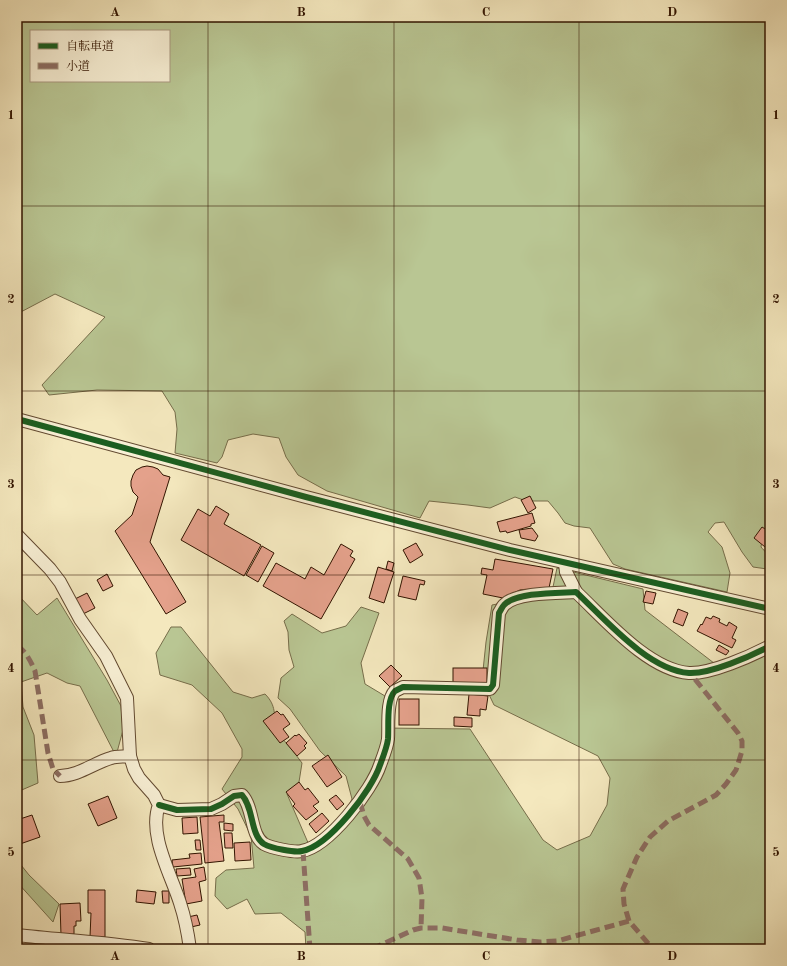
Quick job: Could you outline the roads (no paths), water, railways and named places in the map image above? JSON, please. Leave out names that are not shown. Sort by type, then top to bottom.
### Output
[{"type":"street","points":[[17,419],[510,550],[770,609]]},
{"type":"street","points":[[17,535],[50,568],[60,582],[80,619],[106,656],[127,698],[130,756],[134,769],[139,778],[154,795],[159,805],[156,813],[156,828],[165,864],[180,904],[189,937],[190,949]]},
{"type":"street","points":[[564,563],[566,572],[576,592],[643,654],[669,669],[690,673],[708,671],[756,653],[770,646]]},
{"type":"street","points":[[159,805],[177,810],[211,809],[234,796],[242,795],[247,800],[258,838],[265,844],[293,851],[303,851],[318,844],[342,823],[360,802],[380,767],[388,740],[390,701],[395,692],[403,687],[490,689],[493,685],[499,613],[503,605],[512,599],[529,595],[576,592]]},
{"type":"street","points":[[60,776],[77,773],[112,758],[130,756]]},
{"type":"street","points":[[17,935],[108,943],[149,949]]}]
